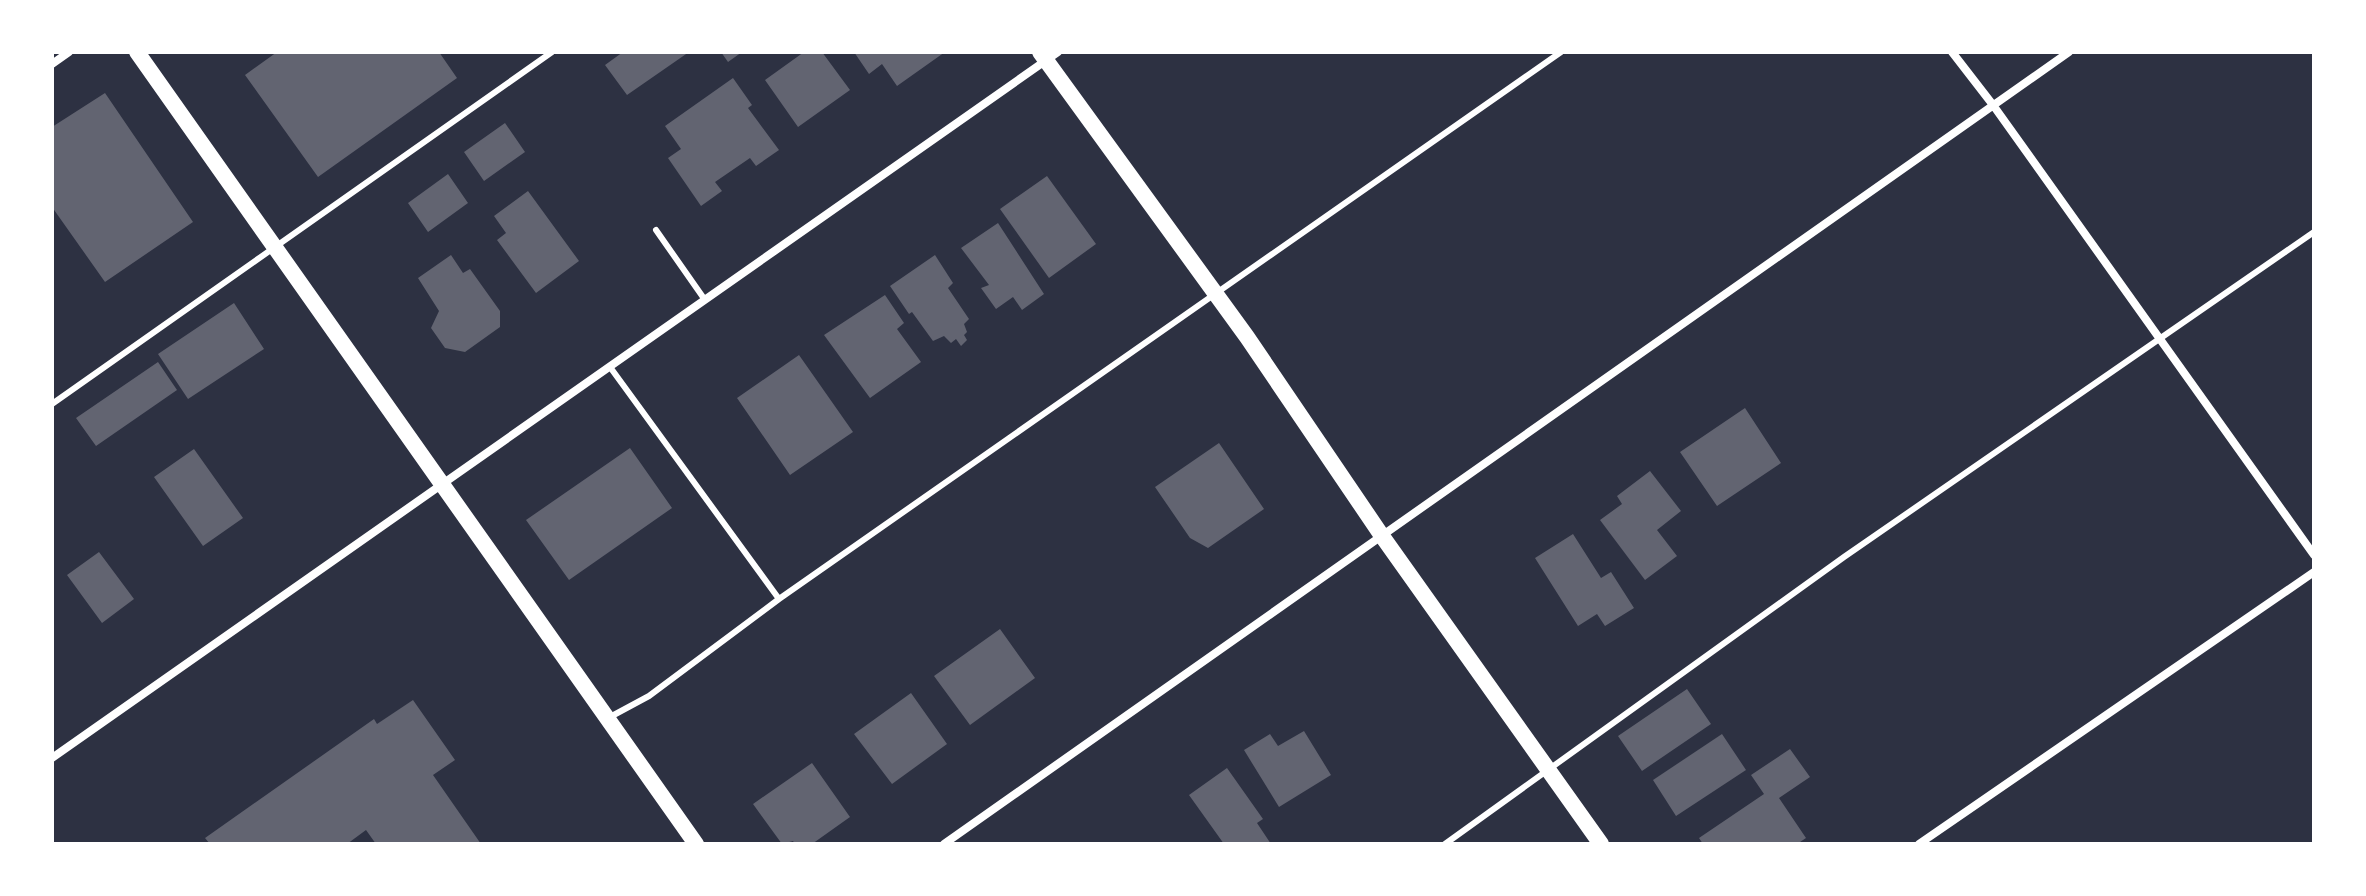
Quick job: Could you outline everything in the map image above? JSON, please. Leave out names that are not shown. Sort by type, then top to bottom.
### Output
[{"type":"main road","points":[[137,52],[696,844]]},
{"type":"main road","points":[[1048,55],[1382,536],[1601,844]]},
{"type":"street","points":[[52,64],[69,52]]},
{"type":"street","points":[[1952,52],[2314,555]]},
{"type":"street","points":[[944,844],[2069,52]]},
{"type":"street","points":[[52,758],[1048,55]]},
{"type":"street","points":[[1919,844],[2314,572]]},
{"type":"lane","points":[[52,404],[552,52]]},
{"type":"lane","points":[[608,719],[649,696],[779,599],[1561,52]]},
{"type":"lane","points":[[656,230],[705,300]]},
{"type":"lane","points":[[1445,844],[1844,557],[2314,232]]},
{"type":"lane","points":[[610,367],[779,599]]},
{"type":"building","points":[[277,52],[439,52],[457,78],[318,177],[245,75]]},
{"type":"building","points":[[623,52],[689,52],[627,95],[605,65]]},
{"type":"building","points":[[721,52],[742,52],[728,62]]},
{"type":"building","points":[[804,52],[822,52],[850,90],[798,127],[765,80]]},
{"type":"building","points":[[854,52],[945,52],[897,86],[882,64],[869,74]]},
{"type":"building","points":[[733,78],[752,105],[748,108],[779,150],[756,166],[750,158],[715,182],[722,191],[701,206],[668,158],[681,149],[665,126]]},
{"type":"building","points":[[105,93],[193,222],[105,282],[52,207],[52,127]]},
{"type":"building","points":[[505,123],[525,152],[484,181],[464,152]]},
{"type":"building","points":[[448,174],[468,203],[428,232],[408,203]]},
{"type":"building","points":[[1047,176],[1096,244],[1049,278],[1000,209]]},
{"type":"building","points":[[528,191],[579,261],[536,293],[497,240],[506,233],[494,216]]},
{"type":"building","points":[[998,223],[1044,294],[1022,310],[1013,297],[996,309],[981,288],[989,285],[961,248]]},
{"type":"building","points":[[451,255],[463,273],[470,269],[500,311],[500,327],[465,352],[445,348],[431,328],[439,311],[418,278]]},
{"type":"building","points":[[935,255],[953,283],[948,288],[969,319],[964,324],[967,340],[961,346],[956,339],[951,343],[944,336],[933,341],[890,286]]},
{"type":"building","points":[[885,295],[904,323],[897,329],[921,362],[870,398],[824,335]]},
{"type":"building","points":[[234,303],[264,349],[188,399],[158,354]]},
{"type":"building","points":[[799,355],[853,432],[790,475],[737,398]]},
{"type":"building","points":[[158,362],[177,390],[96,446],[76,418]]},
{"type":"building","points":[[1745,408],[1781,463],[1717,506],[1680,452]]},
{"type":"building","points":[[1219,443],[1264,509],[1208,548],[1190,538],[1155,487]]},
{"type":"building","points":[[630,448],[672,508],[569,580],[526,520]]},
{"type":"building","points":[[194,449],[243,518],[203,546],[154,477]]},
{"type":"building","points":[[1650,471],[1681,511],[1657,530],[1677,556],[1645,580],[1600,520],[1622,504],[1617,496]]},
{"type":"building","points":[[1573,534],[1601,578],[1611,572],[1634,608],[1605,626],[1597,614],[1578,626],[1535,558]]},
{"type":"building","points":[[99,552],[134,599],[102,623],[67,575]]},
{"type":"building","points":[[1000,629],[1035,678],[970,725],[934,676]]},
{"type":"building","points":[[1687,689],[1711,724],[1642,771],[1618,736]]},
{"type":"building","points":[[911,693],[947,744],[892,784],[854,734]]},
{"type":"building","points":[[413,700],[455,760],[433,775],[481,844],[376,844],[366,830],[347,844],[210,844],[205,838],[374,719],[377,724]]},
{"type":"building","points":[[1304,731],[1331,775],[1279,807],[1244,750],[1270,734],[1278,746]]},
{"type":"building","points":[[1722,734],[1746,770],[1676,816],[1653,780]]},
{"type":"building","points":[[1790,749],[1810,777],[1779,798],[1806,838],[1797,844],[1703,844],[1699,838],[1764,794],[1751,775]]},
{"type":"building","points":[[812,763],[850,817],[812,844],[795,844],[793,841],[782,844],[753,804]]},
{"type":"building","points":[[1227,768],[1263,819],[1257,823],[1271,844],[1224,844],[1189,795]]}]
